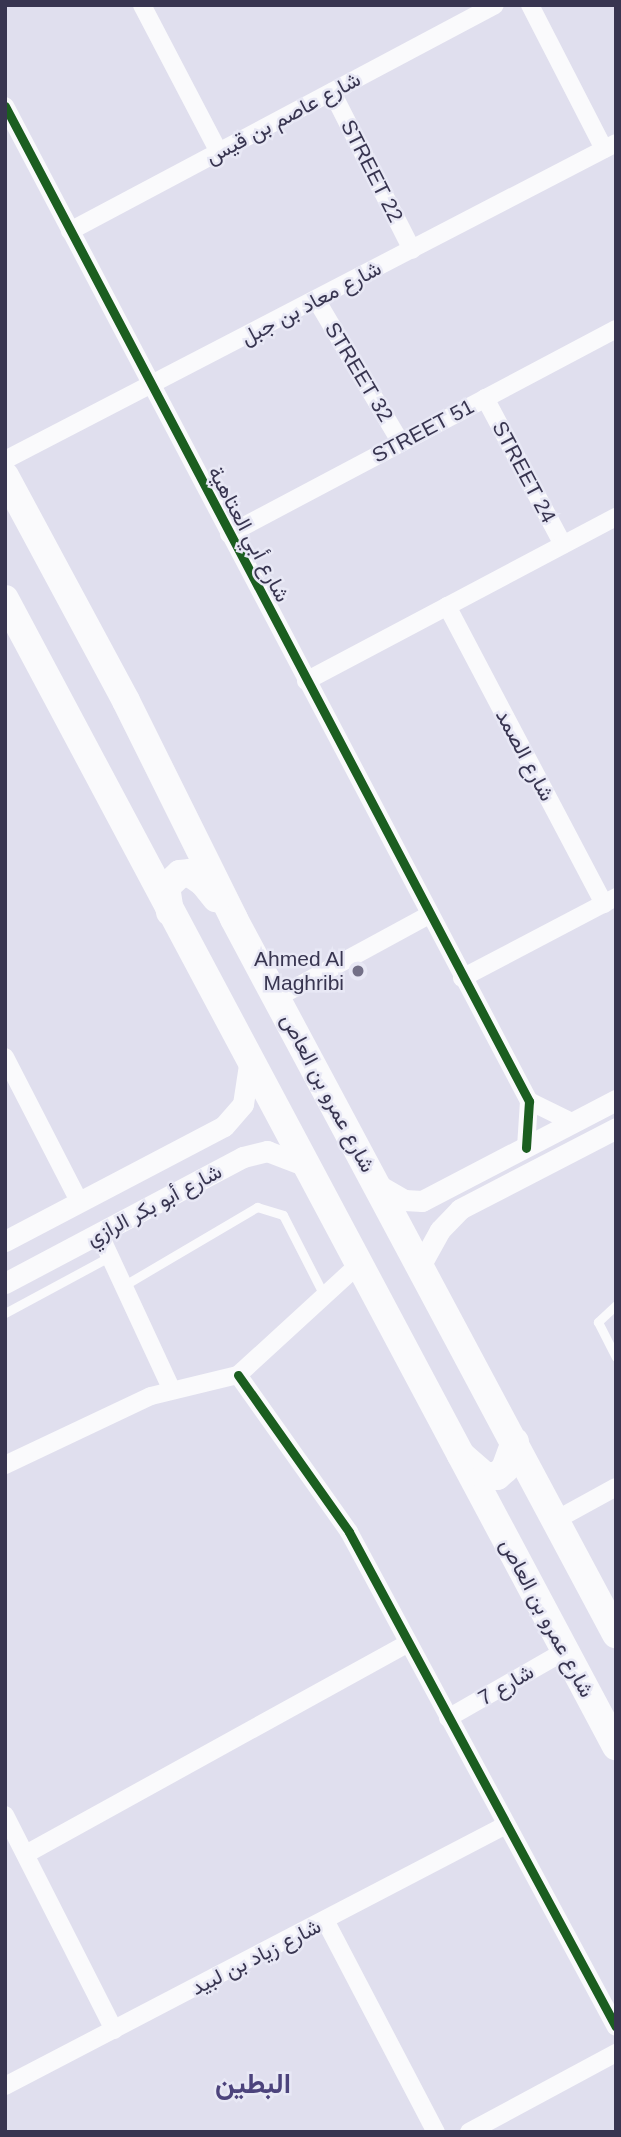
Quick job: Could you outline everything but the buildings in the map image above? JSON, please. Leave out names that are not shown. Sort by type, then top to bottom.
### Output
[{"type":"main road","name":"شارع عمرو بن العاص","points":[[5,476],[126,701],[234,919],[616,1634]]},
{"type":"main road","name":"شارع عمرو بن العاص","points":[[6,601],[14,636],[250,1058],[456,1451],[616,1746]]},
{"type":"main road","points":[[171,913],[166,887],[171,878],[190,873],[234,919]]},
{"type":"main road","points":[[456,1451],[485,1476],[497,1476],[505,1469],[515,1442]]},
{"type":"street","points":[[142,5],[219,152]]},
{"type":"street","name":"شارع عاصم بن قيس","points":[[70,231],[495,5]]},
{"type":"street","points":[[530,5],[610,146]]},
{"type":"street","name":"STREET 22","points":[[332,92],[412,250]]},
{"type":"street","name":"شارع أبي العتاهية","points":[[5,107],[529,1101]]},
{"type":"street","name":"شارع معاد بن جبل","points":[[5,460],[152,387],[610,146]]},
{"type":"street","name":"STREET 32","points":[[317,300],[401,443]]},
{"type":"street","name":"STREET 51","points":[[229,534],[616,329]]},
{"type":"street","name":"STREET 24","points":[[485,398],[563,545]]},
{"type":"street","points":[[306,681],[616,517]]},
{"type":"street","name":"شارع الصمد","points":[[447,606],[610,901]]},
{"type":"street","points":[[462,978],[610,901]]},
{"type":"street","points":[[278,997],[429,915]]},
{"type":"street","points":[[5,1057],[79,1201]]},
{"type":"street","name":"شارع أبو بكر الرازي","points":[[5,1241],[224,1126],[243,1104],[250,1058]]},
{"type":"street","points":[[375,1183],[404,1200],[422,1201],[616,1100]]},
{"type":"street","points":[[526,1148],[529,1101],[574,1122]]},
{"type":"street","points":[[419,1268],[447,1219],[460,1209],[616,1128]]},
{"type":"street","name":"شارع أبو بكر الرازي","points":[[5,1283],[243,1157],[267,1151],[306,1166]]},
{"type":"street","points":[[99,1233],[172,1390]]},
{"type":"street","points":[[5,1465],[121,1408],[172,1390],[238,1376],[323,1293],[359,1264]]},
{"type":"street","points":[[238,1376],[349,1532],[406,1644],[616,2027]]},
{"type":"street","points":[[556,1520],[616,1487]]},
{"type":"street","points":[[26,1854],[406,1644]]},
{"type":"street","name":"شارع 7","points":[[447,1718],[565,1651]]},
{"type":"street","points":[[5,1815],[114,2030]]},
{"type":"street","name":"شارع زياد بن لبيد","points":[[5,2086],[326,1922],[506,1825]]},
{"type":"street","points":[[326,1922],[436,2132]]},
{"type":"street","points":[[474,2131],[616,2053]]},
{"type":"lane","points":[[123,1286],[257,1207],[283,1215],[323,1293]]},
{"type":"lane","points":[[5,1313],[109,1257]]},
{"type":"lane","points":[[616,1305],[598,1322],[616,1357]]},
{"type":"cycle path","points":[[5,106],[529,1101],[526,1148]]},
{"type":"cycle path","points":[[238,1375],[349,1532],[616,2027]]},
{"type":"place","name":"Ahmed Al Maghribi","points":[[358,971]]},
{"type":"district","name":"البطين","points":[[253,2084]]}]
